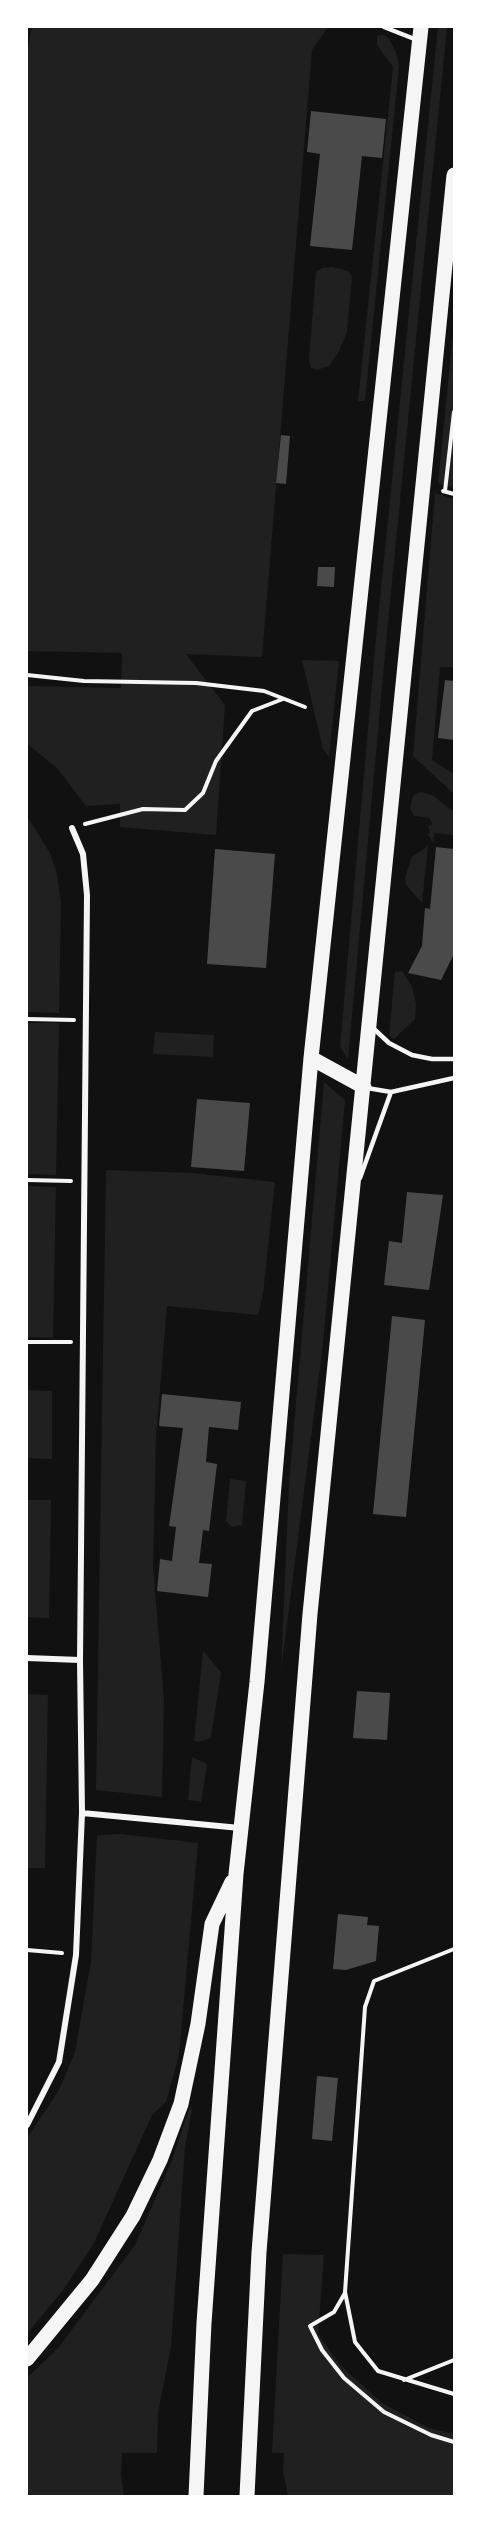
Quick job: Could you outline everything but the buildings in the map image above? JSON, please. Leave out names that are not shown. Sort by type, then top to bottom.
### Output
[{"type":"highway","points":[[196,2496],[196,2453],[236,1874],[257,1682],[311,1058],[420,34]]},
{"type":"highway","points":[[247,2496],[259,2252],[310,1614],[454,175]]},
{"type":"highway","points":[[311,1058],[364,1087]]},
{"type":"highway","points":[[27,2359],[92,2280],[133,2216],[160,2160],[181,2104],[198,2024],[212,1924],[236,1874]]},
{"type":"street","points":[[27,2125],[59,2062],[76,1955],[82,1813],[80,1660],[84,1020],[87,895],[83,854],[72,828]]},
{"type":"street","points":[[27,1658],[80,1660]]},
{"type":"street","points":[[82,1813],[241,1829]]},
{"type":"lane","points":[[384,27],[420,34]]},
{"type":"lane","points":[[370,1025],[389,1043],[412,1055],[432,1059],[454,1059]]},
{"type":"lane","points":[[364,1087],[391,1092],[454,1078]]},
{"type":"lane","points":[[353,1198],[391,1092]]},
{"type":"path","points":[[454,412],[445,492],[454,494]]},
{"type":"path","points":[[27,675],[84,681],[196,683],[264,691],[304,707]]},
{"type":"path","points":[[72,828],[143,809],[185,810],[203,793],[216,761],[252,711],[284,699]]},
{"type":"path","points":[[27,1019],[84,1020]]},
{"type":"path","points":[[27,1180],[83,1181]]},
{"type":"path","points":[[27,1342],[83,1342]]},
{"type":"path","points":[[454,1949],[374,1981],[365,2007],[345,2292],[355,2343],[378,2371],[454,2394]]},
{"type":"path","points":[[27,1950],[76,1955]]},
{"type":"path","points":[[345,2292],[334,2312],[310,2326],[322,2350],[344,2378],[384,2412],[431,2435],[454,2442]]},
{"type":"path","points":[[403,2380],[454,2360]]},
{"type":"shaded area","points":[[32,27],[328,27],[312,50],[262,657],[186,654],[225,705],[216,835],[120,827],[120,804],[86,806],[57,768],[27,744],[27,686],[121,688],[122,653],[27,651],[27,54]]},
{"type":"shaded area","points":[[438,27],[447,27],[388,622],[348,1059],[340,1047],[376,638]]},
{"type":"shaded area","points":[[377,35],[384,35],[389,39],[397,55],[399,67],[365,401],[358,401],[393,67],[377,45]]},
{"type":"shaded area","points":[[332,267],[348,271],[352,276],[347,332],[339,351],[329,366],[317,370],[311,368],[309,359],[316,272],[322,268]]},
{"type":"shaded area","points":[[454,324],[454,488],[438,483]]},
{"type":"shaded area","points":[[435,493],[454,499],[454,667],[440,667],[432,760],[454,774],[454,794],[413,756]]},
{"type":"shaded area","points":[[302,660],[339,661],[329,757],[323,749]]},
{"type":"shaded area","points":[[421,792],[432,795],[454,812],[454,835],[434,833],[433,843],[428,834],[430,833],[428,826],[432,824],[430,818],[414,816],[410,809],[413,796]]},
{"type":"shaded area","points":[[27,816],[50,853],[57,874],[61,903],[59,1013],[27,1012]]},
{"type":"shaded area","points":[[428,846],[422,903],[406,885],[405,877],[412,857]]},
{"type":"shaded area","points":[[402,971],[412,986],[416,1004],[415,1019],[394,1039],[389,1035],[395,972]]},
{"type":"shaded area","points":[[27,1023],[59,1023],[56,1175],[27,1174]]},
{"type":"shaded area","points":[[155,1032],[214,1035],[213,1057],[153,1054]]},
{"type":"shaded area","points":[[324,1082],[345,1100],[323,1344],[281,1670],[289,1484]]},
{"type":"shaded area","points":[[106,1170],[192,1173],[275,1182],[263,1294],[258,1315],[167,1306],[156,1437],[153,1566],[164,1700],[162,1797],[96,1790]]},
{"type":"shaded area","points":[[27,1186],[56,1187],[53,1338],[27,1337]]},
{"type":"shaded area","points":[[27,1390],[52,1391],[52,1459],[27,1458]]},
{"type":"shaded area","points":[[230,1479],[246,1481],[242,1525],[232,1527],[226,1521]]},
{"type":"shaded area","points":[[27,1500],[51,1500],[49,1618],[27,1617]]},
{"type":"shaded area","points":[[203,1651],[221,1672],[211,1738],[199,1742],[194,1741]]},
{"type":"shaded area","points":[[27,1694],[48,1695],[45,1868],[27,1868]]},
{"type":"shaded area","points":[[192,1757],[207,1764],[201,1802],[188,1800]]},
{"type":"shaded area","points":[[121,1834],[198,1843],[179,2055],[166,2102],[152,2115],[94,2243],[64,2289],[27,2334],[27,2138],[59,2090],[75,2052],[91,1961],[97,1835]]},
{"type":"shaded area","points":[[190,2106],[192,2110],[185,2147],[171,2347],[158,2413],[157,2453],[122,2453],[121,2475],[124,2496],[27,2496],[27,2378],[59,2347],[135,2245],[171,2163]]},
{"type":"shaded area","points":[[283,2254],[324,2255],[318,2334],[340,2365],[382,2403],[429,2428],[454,2434],[454,2496],[288,2496],[283,2471],[284,2453],[272,2453]]}]
